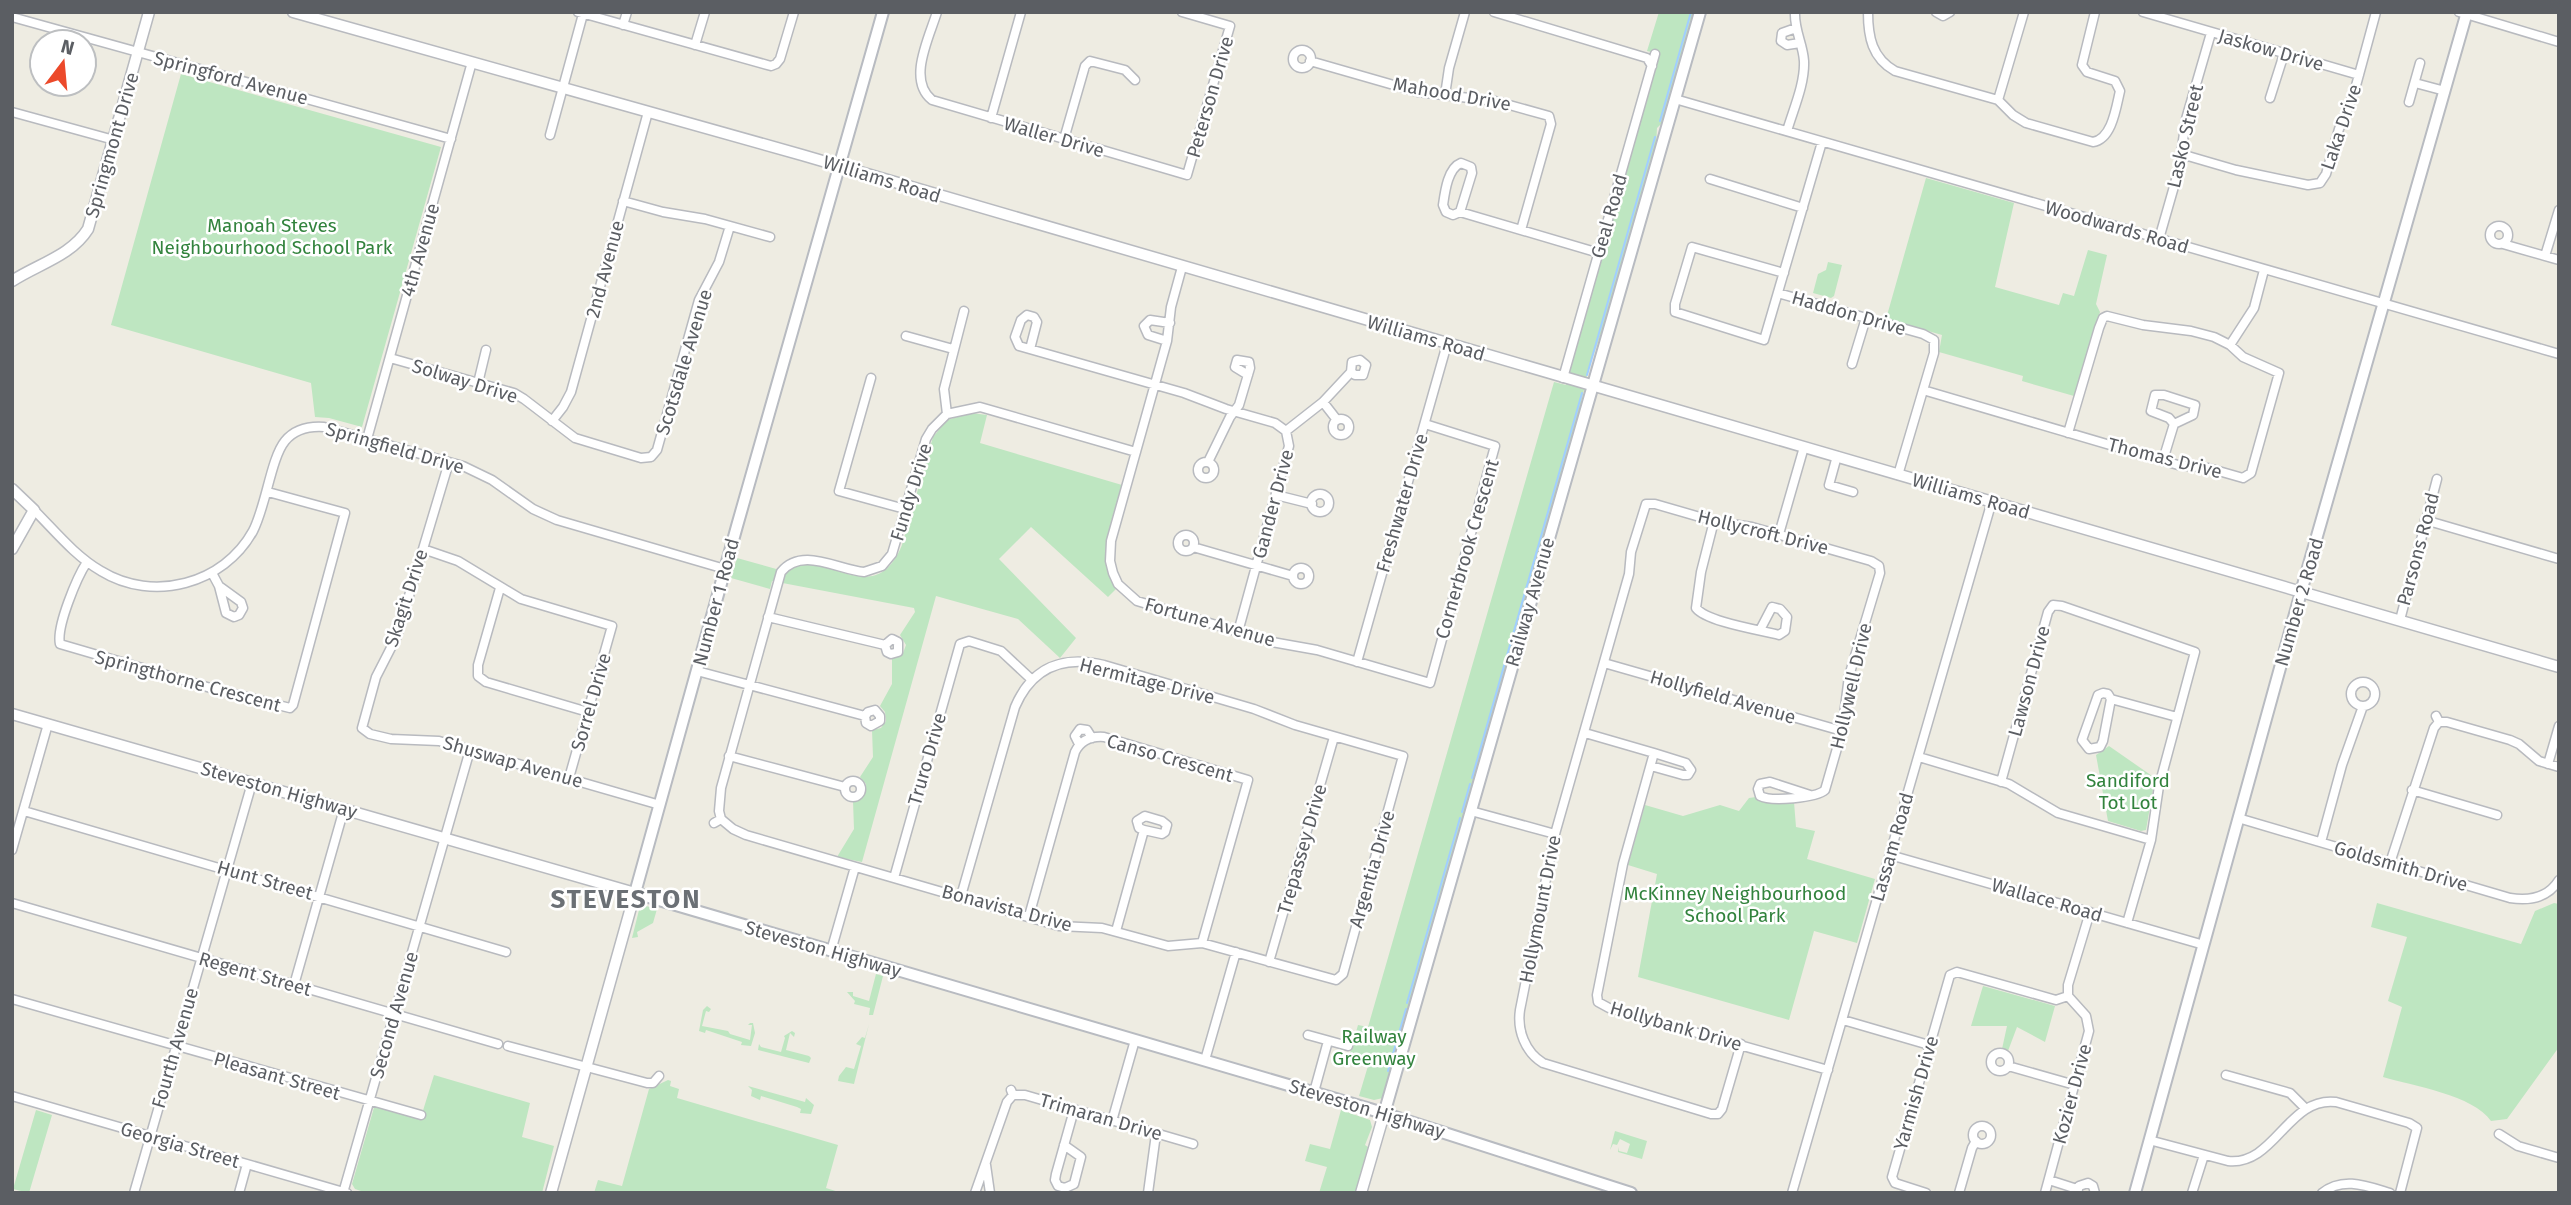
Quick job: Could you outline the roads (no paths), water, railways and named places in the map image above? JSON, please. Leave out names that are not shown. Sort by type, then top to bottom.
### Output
[{"type":"main road","name":"Number 1 Road","points":[[635,893],[724,569],[883,12]]},
{"type":"main road","name":"Railway Avenue","points":[[1384,1114],[1700,12]]},
{"type":"main road","name":"Number 2 Road","points":[[2135,1193],[2301,592],[2445,92],[2464,13]]},
{"type":"main road","name":"Steveston Highway","points":[[635,893],[1314,1092],[1605,1189],[1632,1193]]},
{"type":"street","name":"Springmont Drive","points":[[12,281],[68,250],[83,237],[93,217],[149,12]]},
{"type":"street","name":"Williams Road","points":[[293,12],[648,112],[2559,667]]},
{"type":"street","points":[[623,25],[627,12]]},
{"type":"street","points":[[695,46],[705,12]]},
{"type":"street","points":[[550,135],[581,13],[766,66],[776,64],[794,12]]},
{"type":"street","name":"Waller Drive","points":[[937,12],[920,72],[920,84],[925,93],[937,103],[1187,175]]},
{"type":"street","points":[[991,118],[1021,12]]},
{"type":"street","name":"Peterson Drive","points":[[1182,12],[1230,26],[1187,175]]},
{"type":"street","points":[[1445,95],[1465,12]]},
{"type":"street","points":[[1494,12],[1647,58],[1652,66]]},
{"type":"street","points":[[1787,131],[1804,71],[1795,12]]},
{"type":"street","points":[[1868,12],[1873,49],[1881,62],[1888,67],[1903,74],[1998,100],[2026,123],[2089,141],[2101,140],[2107,132],[2120,91],[2115,81],[2087,72],[2082,65],[2095,12]]},
{"type":"street","points":[[1936,12],[1943,16],[1950,12]]},
{"type":"street","points":[[1998,100],[2024,12]]},
{"type":"street","name":"Jaskow Drive","points":[[2143,12],[2359,75]]},
{"type":"street","name":"Laka Drive","points":[[2181,154],[2236,170],[2314,185],[2320,183],[2326,174],[2359,75],[2376,12]]},
{"type":"street","points":[[2464,13],[2559,42]]},
{"type":"street","name":"Springford Avenue","points":[[12,17],[451,139]]},
{"type":"street","points":[[1796,28],[1782,33],[1781,41],[1787,45],[1800,43]]},
{"type":"street","name":"Lasko Street","points":[[2160,239],[2176,180],[2186,119],[2211,33]]},
{"type":"street","name":"Geal Road","points":[[1563,378],[1655,54]]},
{"type":"street","points":[[2270,98],[2284,54]]},
{"type":"street","points":[[1064,139],[1086,66],[1090,61],[1125,70],[1135,80]]},
{"type":"street","name":"Mahood Drive","points":[[1310,61],[1406,89],[1508,104],[1554,118],[1521,230]]},
{"type":"street","name":"4th Avenue","points":[[367,439],[472,62]]},
{"type":"street","points":[[2409,102],[2420,63]]},
{"type":"street","points":[[2415,83],[2445,92]]},
{"type":"street","name":"Woodwards Road","points":[[1675,99],[2559,354]]},
{"type":"street","points":[[12,112],[114,140]]},
{"type":"street","name":"2nd Avenue","points":[[552,421],[564,407],[571,392],[648,112]]},
{"type":"street","name":"Haddon Drive","points":[[1822,142],[1778,293],[1923,334],[1934,340],[1936,346],[1898,475]]},
{"type":"street","points":[[1460,212],[1472,173],[1468,165],[1461,163],[1453,167],[1443,205],[1444,210],[1450,214],[1460,212],[1599,253]]},
{"type":"street","points":[[1710,179],[1803,208]]},
{"type":"street","points":[[623,201],[770,237]]},
{"type":"street","points":[[2545,256],[2559,210]]},
{"type":"street","name":"Scotsdale Avenue","points":[[651,457],[657,450],[699,300],[719,262],[730,226]]},
{"type":"street","points":[[2503,244],[2559,260]]},
{"type":"street","points":[[1778,293],[1764,340],[1685,317],[1674,309],[1692,247],[1784,274]]},
{"type":"street","name":"Fortune Avenue","points":[[1182,267],[1171,307],[1167,341],[1111,541],[1111,567],[1118,584],[1137,601],[1272,642],[1317,650],[1430,683]]},
{"type":"street","points":[[2068,433],[2103,318],[2107,316],[2143,325],[2191,331],[2230,345],[2254,308],[2264,270]]},
{"type":"street","points":[[964,311],[944,389],[947,414],[980,407],[1136,452]]},
{"type":"street","points":[[1852,365],[1866,318]]},
{"type":"street","points":[[1167,341],[1148,335],[1144,326],[1150,320],[1170,323]]},
{"type":"street","points":[[906,336],[953,349]]},
{"type":"street","name":"Freshwater Drive","points":[[1357,662],[1447,344]]},
{"type":"street","name":"Thomas Drive","points":[[1923,390],[2163,460],[2208,468],[2239,478],[2246,477],[2251,473],[2279,373],[2243,357],[2230,345]]},
{"type":"street","name":"Gander Drive","points":[[1030,349],[1275,423],[1286,431],[1289,446],[1238,632]]},
{"type":"street","points":[[478,383],[486,350]]},
{"type":"street","name":"Solway Drive","points":[[390,358],[519,396],[580,440],[641,458],[651,457]]},
{"type":"street","points":[[1286,431],[1323,402],[1350,372]]},
{"type":"street","points":[[1208,462],[1239,405],[1248,374]]},
{"type":"street","points":[[871,377],[838,491],[905,509]]},
{"type":"street","points":[[2163,460],[2174,424],[2193,415],[2195,405],[2164,394],[2155,395],[2151,411],[2166,416],[2174,424]]},
{"type":"street","points":[[1323,402],[1337,420]]},
{"type":"street","name":"Fundy Drive","points":[[717,821],[720,793],[729,756],[780,574],[791,562],[816,561],[864,572],[882,566],[892,554],[926,439],[947,414]]},
{"type":"street","name":"Cornerbrook Crescent","points":[[1425,424],[1496,446],[1430,683]]},
{"type":"street","name":"Springfield Drive","points":[[34,510],[87,562],[102,573],[122,581],[154,587],[190,582],[212,573],[230,560],[252,534],[282,446],[294,432],[310,427],[324,427],[449,462],[492,480],[524,504],[556,520],[724,569]]},
{"type":"street","points":[[1779,534],[1804,447]]},
{"type":"street","points":[[1837,457],[1829,485],[1853,492]]},
{"type":"street","name":"Skagit Drive","points":[[366,732],[362,728],[375,681],[397,636],[449,462]]},
{"type":"street","name":"Parsons Road","points":[[2400,620],[2437,479]]},
{"type":"street","points":[[12,489],[34,510],[12,549]]},
{"type":"street","name":"Springthorne Crescent","points":[[87,562],[78,576],[62,625],[60,644],[290,708],[345,513],[268,492]]},
{"type":"street","points":[[1276,495],[1312,504]]},
{"type":"street","name":"Lassam Road","points":[[1792,1193],[1992,501]]},
{"type":"street","name":"Hollycroft Drive","points":[[1646,503],[1779,534],[1871,561],[1879,566]]},
{"type":"street","name":"Hollymount Drive","points":[[1646,503],[1631,552],[1629,574],[1555,834],[1519,1017],[1521,1031],[1530,1051],[1538,1060],[1718,1115],[1741,1044]]},
{"type":"street","points":[[2426,520],[2559,559]]},
{"type":"street","points":[[1714,521],[1701,572],[1697,610],[1760,630]]},
{"type":"street","points":[[1193,547],[1293,576]]},
{"type":"street","points":[[423,549],[458,561],[500,588],[478,665],[478,676],[486,682],[588,712]]},
{"type":"street","name":"Hollywell Drive","points":[[1810,795],[1821,794],[1825,790],[1842,731],[1849,676],[1880,576],[1879,566]]},
{"type":"street","points":[[212,573],[219,586]]},
{"type":"street","name":"Sorrel Drive","points":[[500,588],[530,603],[612,626],[569,778]]},
{"type":"street","name":"Lawson Drive","points":[[2001,782],[2048,612],[2053,605],[2195,652],[2177,717]]},
{"type":"street","points":[[768,617],[885,645]]},
{"type":"street","name":"Truro Drive","points":[[894,878],[962,641],[1004,653],[1031,679]]},
{"type":"street","name":"Hermitage Drive","points":[[1031,679],[1049,667],[1068,661],[1090,662],[1254,709],[1295,725],[1404,757]]},
{"type":"street","name":"Hollyfield Avenue","points":[[1604,663],[1842,731]]},
{"type":"street","points":[[697,671],[865,716]]},
{"type":"street","points":[[961,896],[1015,707],[1031,679]]},
{"type":"street","points":[[2111,699],[2103,741],[2100,747],[2089,749],[2082,740],[2098,695],[2103,693],[2108,694],[2111,699],[2177,717],[2159,786],[2151,839],[2127,923]]},
{"type":"street","points":[[2321,842],[2344,757],[2363,706]]},
{"type":"street","name":"Steveston Highway","points":[[12,714],[635,893]]},
{"type":"street","points":[[2390,863],[2437,719],[2510,740],[2535,758],[2559,767]]},
{"type":"street","points":[[12,850],[48,724]]},
{"type":"street","points":[[2547,764],[2559,726]]},
{"type":"street","name":"Shuswap Avenue","points":[[366,732],[391,739],[439,740],[660,804]]},
{"type":"street","points":[[1585,733],[1686,763],[1691,770],[1688,775],[1683,775],[1651,766]]},
{"type":"street","name":"Trepassey Drive","points":[[1269,962],[1334,737]]},
{"type":"street","name":"Canso Crescent","points":[[1028,916],[1072,759],[1079,744],[1091,738],[1107,738],[1248,780],[1202,943]]},
{"type":"street","points":[[445,838],[470,750]]},
{"type":"street","name":"Hollybank Drive","points":[[1654,754],[1623,864],[1597,999],[1600,1005],[1828,1070]]},
{"type":"street","points":[[729,756],[845,787]]},
{"type":"street","name":"Argentia Drive","points":[[1338,980],[1342,974],[1404,757]]},
{"type":"street","points":[[1919,757],[2001,782],[2058,813],[2151,839]]},
{"type":"street","points":[[1770,782],[1810,795],[1765,799],[1758,789],[1760,784],[1770,782]]},
{"type":"street","name":"Fourth Avenue","points":[[134,1193],[252,783]]},
{"type":"street","points":[[2412,790],[2497,815]]},
{"type":"street","points":[[294,985],[344,809]]},
{"type":"street","name":"Hunt Street","points":[[24,811],[506,952]]},
{"type":"street","points":[[1471,811],[1555,834]]},
{"type":"street","name":"Goldsmith Drive","points":[[2238,818],[2520,899],[2534,899],[2543,895],[2559,880]]},
{"type":"street","name":"Bonavista Drive","points":[[717,821],[746,835],[1069,928],[1102,928],[1168,946],[1202,943],[1338,980]]},
{"type":"street","points":[[1116,931],[1144,830]]},
{"type":"street","name":"Second Avenue","points":[[344,1192],[445,838]]},
{"type":"street","name":"Wallace Road","points":[[1890,855],[2204,945]]},
{"type":"street","points":[[831,951],[855,867]]},
{"type":"street","name":"Number 1 Road","points":[[551,1193],[635,893]]},
{"type":"street","name":"Regent Street","points":[[12,903],[498,1044]]},
{"type":"street","points":[[2068,996],[2068,985],[2090,912]]},
{"type":"street","points":[[1205,1060],[1236,952]]},
{"type":"street","name":"Yarmish Drive","points":[[1926,1193],[1895,1183],[1892,1177],[1951,973],[2056,1000],[2068,996]]},
{"type":"street","name":"Kozier Drive","points":[[2045,1193],[2089,1031],[2090,1015],[2068,996]]},
{"type":"street","name":"Pleasant Street","points":[[12,999],[421,1115]]},
{"type":"street","points":[[1843,1020],[1930,1045]]},
{"type":"street","points":[[1308,1035],[1348,1046]]},
{"type":"street","points":[[1112,1121],[1135,1040]]},
{"type":"street","points":[[1314,1092],[1328,1041]]},
{"type":"street","points":[[508,1045],[648,1083],[653,1083],[659,1076]]},
{"type":"street","points":[[2008,1066],[2075,1085]]},
{"type":"street","points":[[2226,1074],[2290,1093],[2305,1108]]},
{"type":"street","name":"Trimaran Drive","points":[[986,1162],[1012,1093],[1193,1144]]},
{"type":"street","name":"Georgia Street","points":[[12,1096],[344,1192]]},
{"type":"street","points":[[2149,1140],[2233,1162],[2248,1159],[2258,1153],[2305,1108],[2318,1102],[2336,1102],[2409,1123],[2417,1128],[2400,1193]]},
{"type":"street","points":[[1064,1144],[1081,1157],[1074,1184],[1065,1188],[1058,1186],[1055,1180],[1064,1144],[1073,1110]]},
{"type":"street","name":"Railway Avenue","points":[[1361,1193],[1384,1114]]},
{"type":"street","points":[[1148,1193],[1156,1134]]},
{"type":"street","points":[[2499,1134],[2518,1146],[2558,1155]]},
{"type":"street","points":[[1959,1193],[1976,1141]]},
{"type":"street","points":[[2193,1193],[2204,1155]]},
{"type":"street","points":[[975,1193],[986,1162]]},
{"type":"street","points":[[986,1162],[990,1193]]},
{"type":"street","points":[[239,1193],[247,1164]]},
{"type":"street","points":[[2049,1180],[2077,1191],[2081,1184],[2088,1183],[2093,1186],[2095,1193]]},
{"type":"street","points":[[2322,1193],[2332,1186],[2348,1183],[2390,1193]]},
{"type":"waterway","points":[[1660,121],[1691,12]]},
{"type":"waterway","points":[[1587,375],[1655,137]]},
{"type":"waterway","points":[[1472,778],[1582,393]]},
{"type":"waterway","points":[[1462,812],[1470,784]]},
{"type":"waterway","points":[[1407,1003],[1460,818]]},
{"type":"waterway","points":[[1388,1071],[1406,1009]]},
{"type":"district","name":"STEVESTON","points":[[626,899]]},
{"type":"park label","name":"Manoah Steves Neighbourhood School Park","points":[[272,236]]},
{"type":"park label","name":"Sandiford Tot Lot","points":[[2128,791]]},
{"type":"park label","name":"McKinney Neighbourhood School Park","points":[[1735,904]]},
{"type":"park label","name":"Railway Greenway","points":[[1374,1047]]}]
